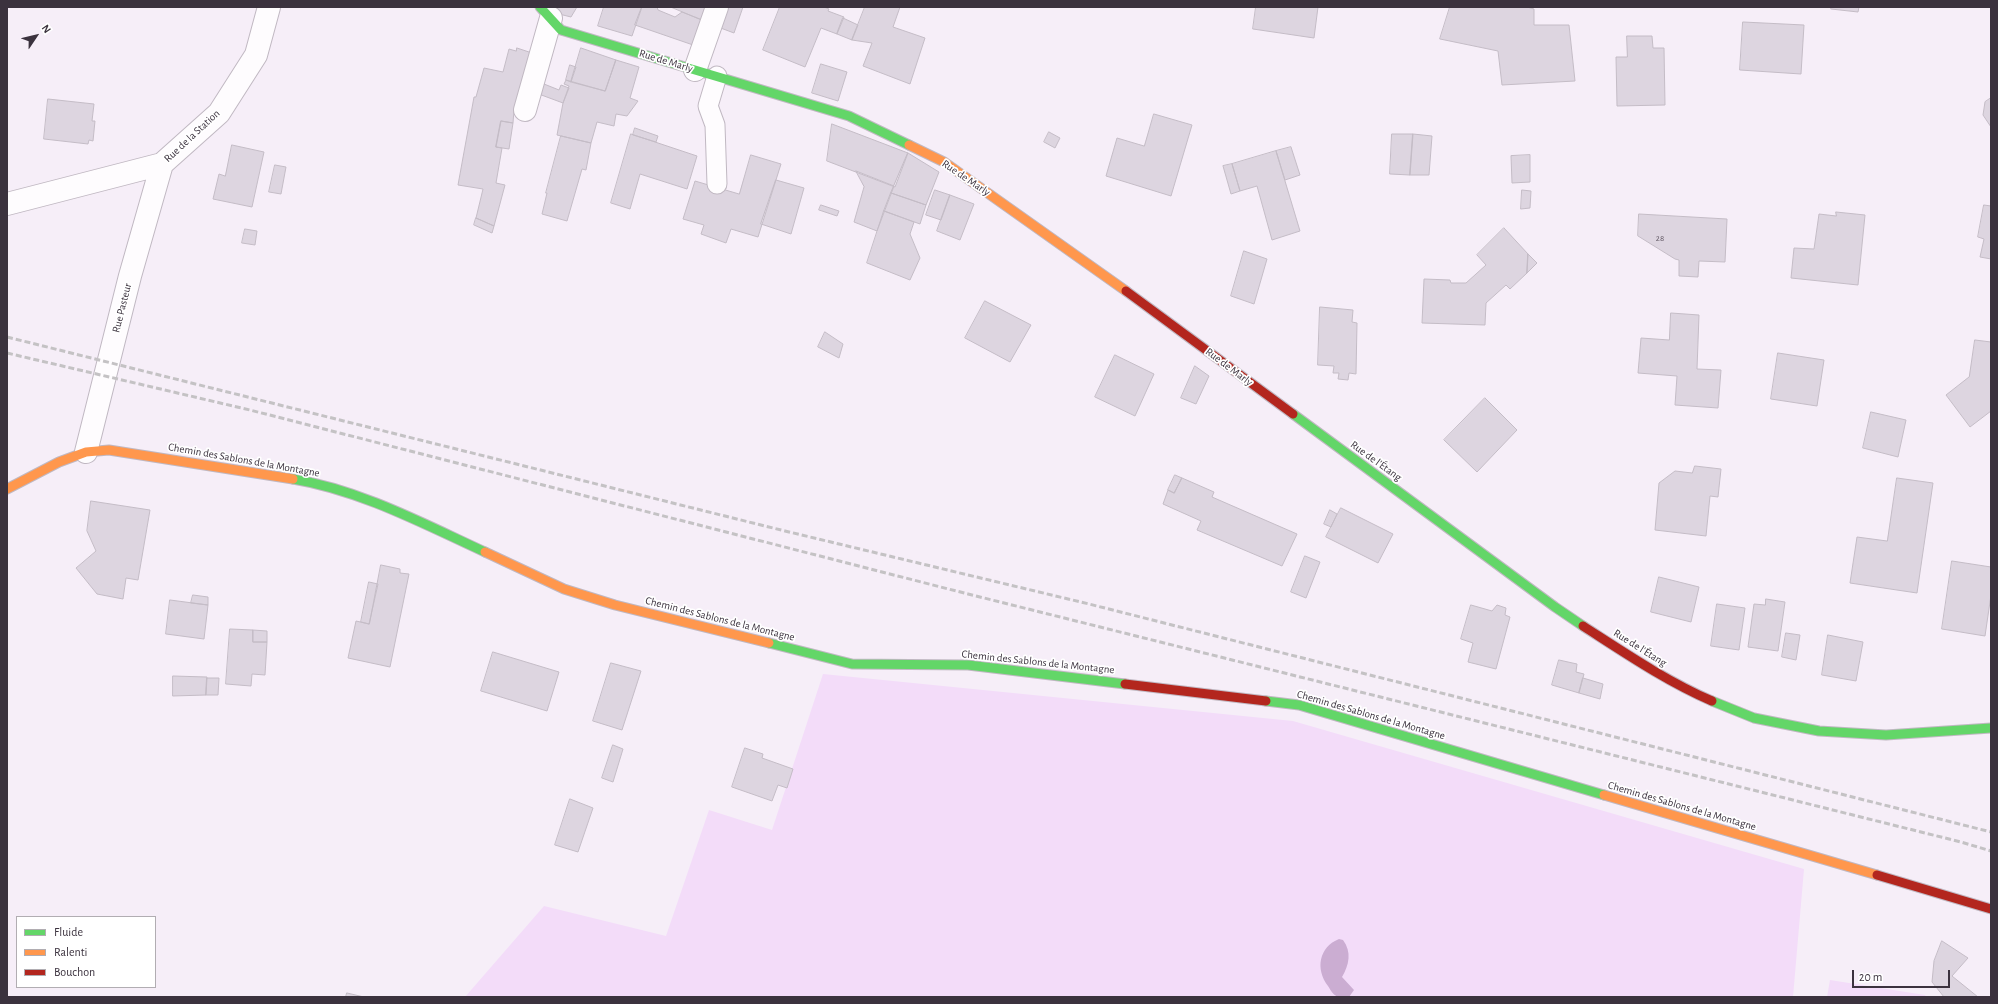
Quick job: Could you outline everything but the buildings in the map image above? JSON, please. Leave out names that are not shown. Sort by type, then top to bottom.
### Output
[{"type":"street","name":"Rue de la Station","points":[[7,204],[162,164],[219,113],[256,55],[270,7]]},
{"type":"street","points":[[695,70],[717,7]]},
{"type":"street","name":"Rue de Marly","points":[[545,12],[561,30],[848,116],[944,162],[1107,277],[1329,442]]},
{"type":"street","name":"Rue de Marly","points":[[525,110],[545,12]]},
{"type":"street","name":"Rue Pasteur","points":[[86,452],[130,276],[162,164]]},
{"type":"street","name":"Rue de l'Étang","points":[[1329,442],[1555,607],[1652,671],[1687,690],[1754,718],[1819,731],[1886,735],[1991,728]]},
{"type":"street","name":"Chemin des Sablons de la Montagne","points":[[9,485],[59,462],[86,452],[109,450],[303,481],[343,492],[409,517],[564,589],[615,605],[852,664],[968,665],[1299,705],[1991,909]]},
{"type":"lane","points":[[717,76],[708,106],[715,125],[717,184]]},
{"type":"shaded area","points":[[823,674],[1293,721],[1804,869],[1793,997],[465,997],[544,906],[666,936],[709,810],[772,830]]},
{"type":"shaded area","points":[[1339,939],[1343,940],[1348,949],[1348,963],[1342,977],[1354,990],[1349,997],[1340,997],[1334,994],[1330,990],[1321,973],[1320,966],[1323,953],[1327,947]]},
{"type":"shaded area","points":[[1830,980],[1925,995],[1926,997],[1827,997]]},
{"type":"railway","points":[[7,337],[785,531],[1089,604],[1991,832]]},
{"type":"railway","points":[[7,353],[250,410],[968,594],[1961,842],[1991,851]]},
{"type":"traffic: fast","points":[[540,7],[561,30],[849,116],[909,145]]},
{"type":"traffic: fast","points":[[1293,414],[1583,626]]},
{"type":"traffic: fast","points":[[293,479],[343,491],[391,509],[485,552]]},
{"type":"traffic: fast","points":[[769,643],[852,664],[968,665],[1125,684]]},
{"type":"traffic: fast","points":[[1266,701],[1299,705],[1604,795]]},
{"type":"traffic: fast","points":[[1712,701],[1754,718],[1819,731],[1886,735],[1991,728]]},
{"type":"traffic: slow","points":[[909,145],[944,162],[1126,291]]},
{"type":"traffic: slow","points":[[7,489],[59,462],[86,452],[109,450],[293,479]]},
{"type":"traffic: slow","points":[[485,552],[564,589],[615,605],[769,643]]},
{"type":"traffic: slow","points":[[1604,795],[1877,875]]},
{"type":"traffic: jam","points":[[1126,291],[1293,414]]},
{"type":"traffic: jam","points":[[1583,626],[1662,676],[1712,701]]},
{"type":"traffic: jam","points":[[1125,684],[1266,701]]},
{"type":"traffic: jam","points":[[1877,875],[1991,909]]}]
